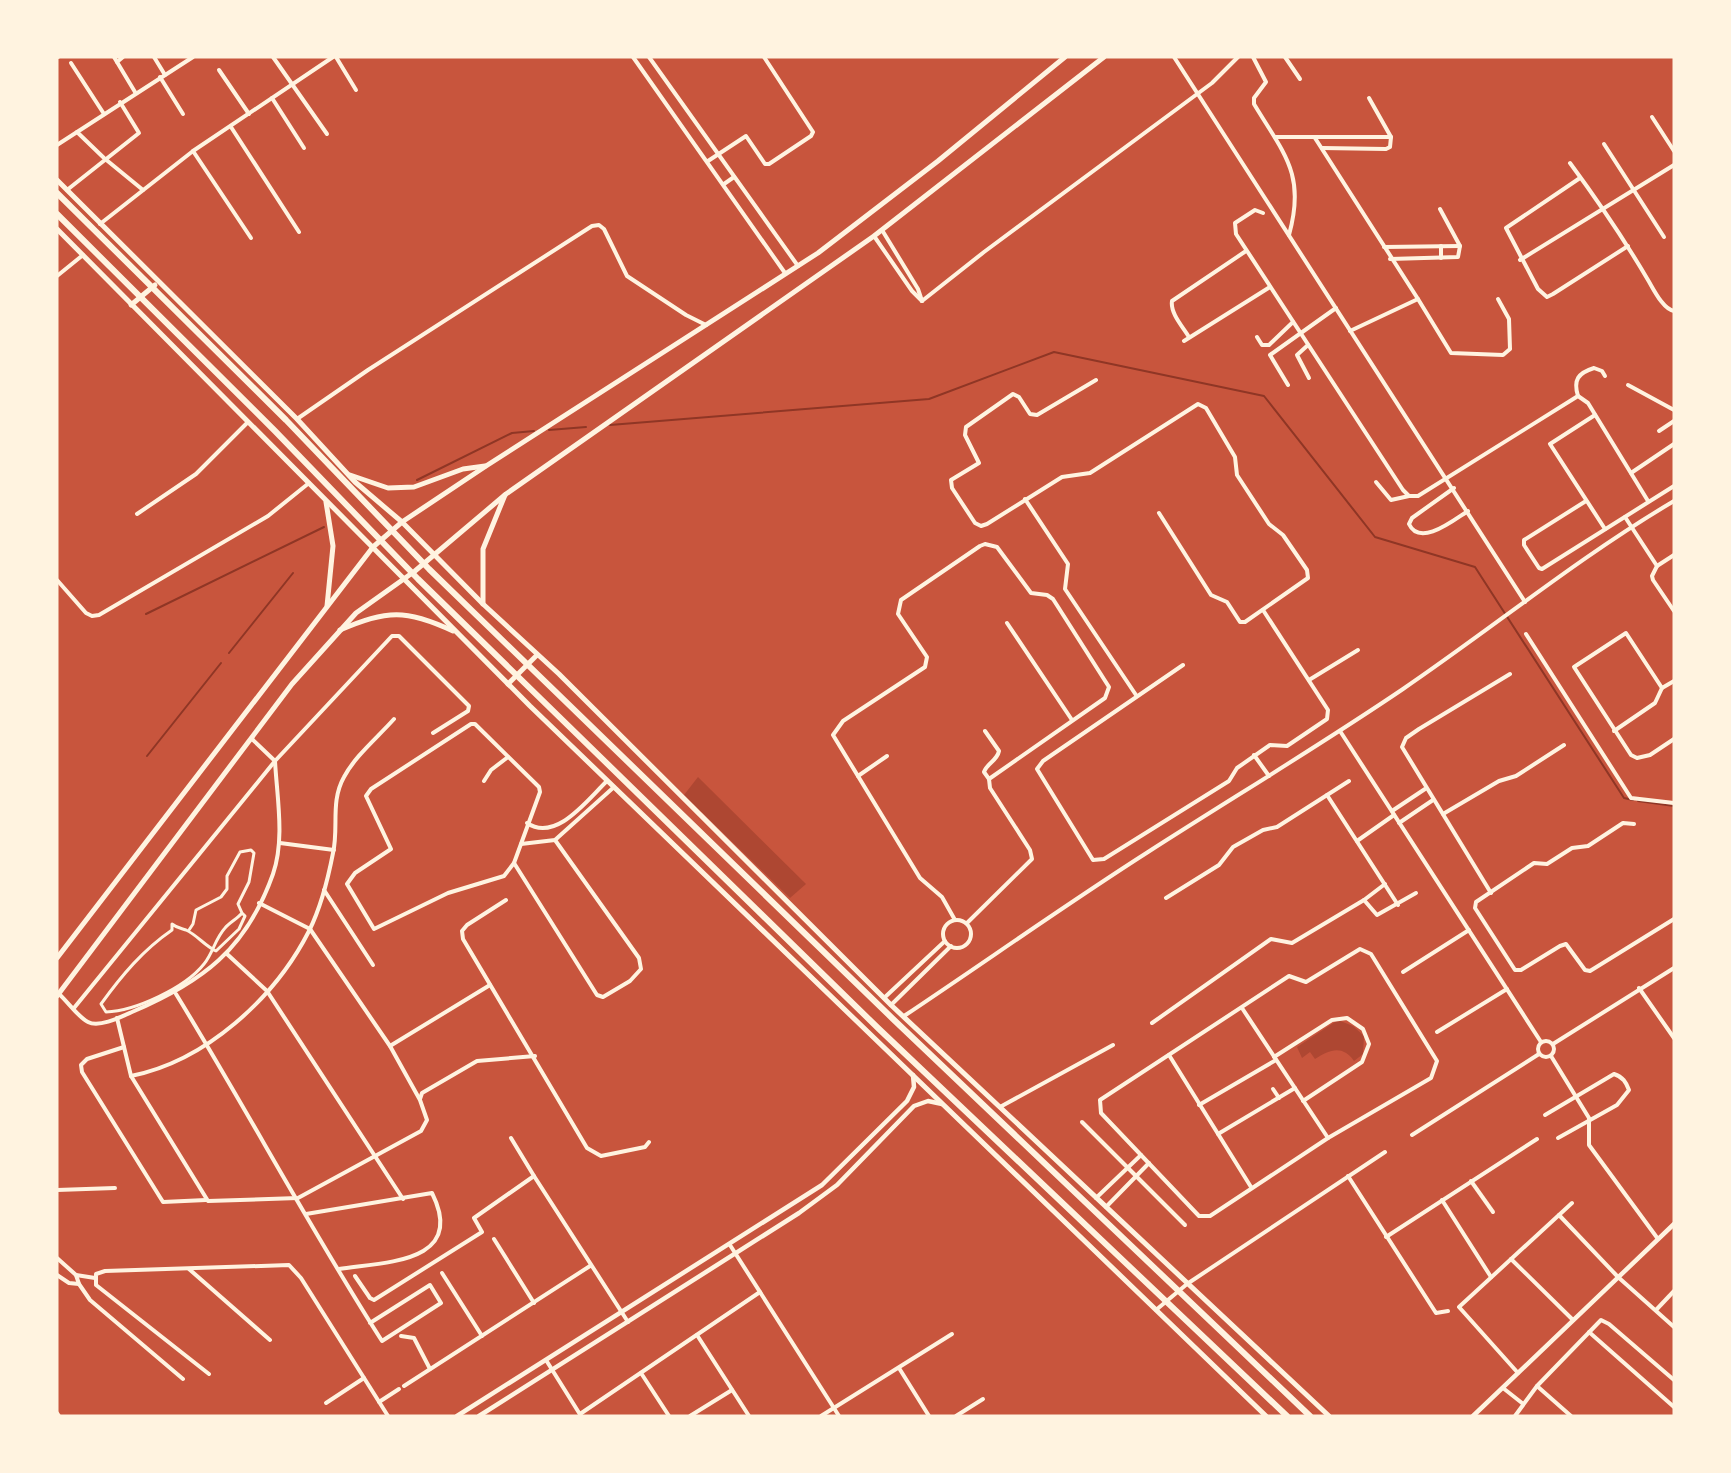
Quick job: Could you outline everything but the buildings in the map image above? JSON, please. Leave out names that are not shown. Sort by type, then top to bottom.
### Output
[{"type":"highway","points":[[57,193],[515,652],[893,1019],[1310,1416]]},
{"type":"highway","points":[[57,214],[274,431],[417,579],[879,1029],[1287,1416]]},
{"type":"main road","points":[[57,958],[373,547],[402,522],[486,466],[798,266],[861,222],[1065,57]]},
{"type":"main road","points":[[58,995],[292,684],[337,631],[356,613],[405,580],[506,494],[874,236],[1104,57]]},
{"type":"main road","points":[[57,180],[297,419],[348,474],[402,522],[433,557],[537,655],[891,1005],[1329,1416]]},
{"type":"main road","points":[[57,229],[508,684],[1266,1416]]},
{"type":"main road","points":[[131,305],[159,281]]},
{"type":"main road","points":[[348,474],[388,488],[414,487],[463,469],[486,466]]},
{"type":"main road","points":[[483,604],[483,549],[506,494]]},
{"type":"main road","points":[[326,500],[333,546],[327,608]]},
{"type":"main road","points":[[337,631],[368,618],[410,614],[424,617],[457,633]]},
{"type":"main road","points":[[508,684],[537,655]]},
{"type":"street","points":[[123,57],[115,59],[135,92]]},
{"type":"street","points":[[154,57],[183,114]]},
{"type":"street","points":[[57,145],[135,92],[193,57]]},
{"type":"street","points":[[273,57],[327,134]]},
{"type":"street","points":[[100,224],[193,151],[335,57],[356,90]]},
{"type":"street","points":[[633,57],[785,273]]},
{"type":"street","points":[[649,57],[798,266]]},
{"type":"street","points":[[708,161],[746,136],[765,164],[769,164],[811,136],[813,132],[764,57]]},
{"type":"street","points":[[1174,57],[1454,488],[1525,602]]},
{"type":"street","points":[[922,301],[984,252],[1217,79],[1225,67],[1238,57]]},
{"type":"street","points":[[1253,57],[1266,82],[1254,98],[1254,104],[1288,158],[1296,189],[1289,236]]},
{"type":"street","points":[[1285,57],[1300,79]]},
{"type":"street","points":[[71,63],[104,114]]},
{"type":"street","points":[[219,70],[249,114]]},
{"type":"street","points":[[272,98],[304,148]]},
{"type":"street","points":[[1321,148],[1386,149],[1391,144],[1391,136],[1369,98]]},
{"type":"street","points":[[66,190],[104,158],[139,133],[120,102]]},
{"type":"street","points":[[1652,117],[1674,151]]},
{"type":"street","points":[[231,127],[299,232]]},
{"type":"street","points":[[77,132],[143,190]]},
{"type":"street","points":[[1275,137],[1391,136]]},
{"type":"street","points":[[1315,138],[1451,353],[1503,355],[1510,350],[1509,319],[1498,299]]},
{"type":"street","points":[[1604,144],[1664,237]]},
{"type":"street","points":[[193,151],[250,238]]},
{"type":"street","points":[[1570,163],[1628,246],[1654,290],[1666,307],[1674,311]]},
{"type":"street","points":[[1520,260],[1674,165]]},
{"type":"street","points":[[724,184],[734,177]]},
{"type":"street","points":[[1580,178],[1506,228],[1520,260],[1538,289],[1547,297],[1628,246]]},
{"type":"street","points":[[1390,259],[1458,257],[1460,246],[1440,209]]},
{"type":"street","points":[[1263,213],[1253,211],[1234,225],[1236,234],[1409,496]]},
{"type":"street","points":[[297,419],[368,370],[592,225],[599,225],[604,229],[627,276],[686,315],[706,325]]},
{"type":"street","points":[[882,230],[918,289],[922,301]]},
{"type":"street","points":[[874,236],[912,291],[922,301]]},
{"type":"street","points":[[1440,246],[1441,258]]},
{"type":"street","points":[[1383,248],[1460,246]]},
{"type":"street","points":[[1402,259],[1403,247]]},
{"type":"street","points":[[1189,337],[1175,316],[1171,306],[1172,301],[1246,250]]},
{"type":"street","points":[[57,276],[83,255]]},
{"type":"street","points":[[1184,341],[1270,287]]},
{"type":"street","points":[[1350,331],[1418,298]]},
{"type":"street","points":[[1288,385],[1270,355],[1336,308]]},
{"type":"street","points":[[1257,337],[1262,345],[1269,345],[1293,322]]},
{"type":"street","points":[[1308,345],[1297,355],[1310,378]]},
{"type":"street","points":[[1605,376],[1602,371],[1594,368],[1579,375],[1575,383],[1578,396],[1588,403],[1648,501]]},
{"type":"street","points":[[1096,380],[1036,415],[1030,414],[1019,397],[1013,394],[966,427],[965,435],[979,462],[951,480],[950,484],[975,523],[981,526],[1062,477],[1090,473],[1194,405],[1202,406],[1234,456],[1237,475],[1269,524],[1283,535],[1308,574],[1305,582],[1242,623],[1227,602],[1211,595],[1159,513]]},
{"type":"street","points":[[1628,386],[1674,410]]},
{"type":"street","points":[[1376,482],[1391,500],[1418,496],[1578,396]]},
{"type":"street","points":[[1595,415],[1550,444],[1605,529]]},
{"type":"street","points":[[1659,431],[1674,421]]},
{"type":"street","points":[[137,514],[196,474],[248,422]]},
{"type":"street","points":[[1631,473],[1674,444]]},
{"type":"street","points":[[57,580],[86,613],[92,616],[99,615],[268,516],[309,483]]},
{"type":"street","points":[[1586,501],[1524,540],[1524,545],[1539,568],[1542,569],[1674,486]]},
{"type":"street","points":[[1454,488],[1412,518],[1409,524],[1411,529],[1415,532],[1435,531],[1468,511]]},
{"type":"street","points":[[1026,499],[1068,564],[1065,589],[1136,695]]},
{"type":"street","points":[[904,1016],[1146,853],[1340,731],[1515,610],[1631,526],[1674,501]]},
{"type":"street","points":[[1624,517],[1657,566]]},
{"type":"street","points":[[955,920],[944,928],[945,941],[951,946],[959,947],[967,943],[971,931],[967,923],[955,920],[942,897],[920,878],[833,735],[843,721],[920,672],[927,662],[927,657],[898,614],[898,605],[985,544],[998,547],[1031,593],[1047,595],[1053,599],[1109,687],[1104,698],[989,778]]},
{"type":"street","points":[[1674,555],[1657,566],[1652,576],[1674,611]]},
{"type":"street","points":[[1183,665],[1136,695],[1043,761],[1037,769],[1093,860],[1104,860],[1228,781],[1237,768],[1272,744],[1287,746],[1327,719],[1328,710],[1263,610]]},
{"type":"street","points":[[1007,623],[1072,720]]},
{"type":"street","points":[[1662,688],[1626,633],[1578,662],[1574,667],[1614,731],[1636,758],[1650,755],[1674,739]]},
{"type":"street","points":[[1526,634],[1631,798],[1674,803]]},
{"type":"street","points":[[74,1008],[275,761],[392,636],[396,635],[469,706],[468,711],[433,733]]},
{"type":"street","points":[[1309,680],[1358,650]]},
{"type":"street","points":[[1491,893],[1443,814],[1425,789],[1402,747],[1403,742],[1429,722],[1510,674]]},
{"type":"street","points":[[1614,731],[1655,703],[1662,688],[1674,681]]},
{"type":"street","points":[[131,1076],[156,1071],[206,1043],[244,1014],[267,991],[292,960],[310,929],[324,889],[334,850],[336,797],[344,776],[394,719]]},
{"type":"street","points":[[471,724],[475,724],[508,757],[539,787],[540,792],[514,863],[504,876],[448,893],[374,929],[347,884],[355,873],[391,849],[365,800],[371,789],[471,724]]},
{"type":"street","points":[[967,923],[1032,859],[1030,850],[990,788],[989,778],[984,772],[999,751],[986,731]]},
{"type":"street","points":[[1340,731],[1540,1042]]},
{"type":"street","points":[[58,995],[88,1022],[95,1024],[117,1018],[176,993],[226,954],[245,930],[273,874],[280,843],[275,761],[252,739]]},
{"type":"street","points":[[1443,814],[1499,781],[1516,776],[1564,744]]},
{"type":"street","points":[[1254,755],[1269,776]]},
{"type":"street","points":[[858,776],[887,756]]},
{"type":"street","points":[[484,781],[491,770],[508,757]]},
{"type":"street","points":[[527,823],[546,828],[561,824],[607,781]]},
{"type":"street","points":[[1166,898],[1219,865],[1233,847],[1263,830],[1277,827],[1349,781]]},
{"type":"street","points":[[520,844],[555,840],[614,787]]},
{"type":"street","points":[[1357,841],[1425,789]]},
{"type":"street","points":[[1327,795],[1398,904]]},
{"type":"street","points":[[1399,823],[1433,800]]},
{"type":"street","points":[[1634,824],[1623,823],[1588,846],[1572,848],[1549,863],[1534,863],[1476,902],[1475,908],[1510,967],[1515,970],[1521,970],[1566,944],[1585,970],[1590,971],[1674,919]]},
{"type":"street","points":[[514,863],[597,995],[603,997],[630,981],[641,969],[639,958],[555,840]]},
{"type":"street","points":[[280,843],[334,850]]},
{"type":"street","points":[[189,930],[193,924],[195,910],[221,897],[227,889],[227,876],[240,852],[251,850],[254,853],[253,869],[238,904],[245,916],[239,929],[221,948],[213,950],[172,924],[172,930],[138,957],[111,990],[101,1004],[106,1012],[121,1012],[159,996],[201,967],[213,950],[224,929],[242,913]]},
{"type":"street","points":[[1152,1023],[1271,939],[1292,943],[1364,900],[1385,884]]},
{"type":"street","points":[[324,889],[373,965]]},
{"type":"street","points":[[1364,900],[1377,915],[1416,892]]},
{"type":"street","points":[[506,900],[467,925],[462,931],[464,939],[490,985],[535,1056],[587,1148],[593,1154],[601,1156],[645,1147],[649,1142]]},
{"type":"street","points":[[124,1047],[87,1059],[81,1065],[82,1072],[164,1202],[298,1198],[310,1194],[376,1154],[421,1131],[427,1120],[420,1100],[390,1046],[310,929],[259,903]]},
{"type":"street","points":[[1403,972],[1469,930]]},
{"type":"street","points":[[884,998],[945,941]]},
{"type":"street","points":[[891,1005],[951,946]]},
{"type":"street","points":[[1360,948],[1371,954],[1437,1061],[1436,1068],[1431,1078],[1328,1138],[1204,1218],[1199,1216],[1101,1113],[1100,1100],[1242,1008],[1289,976],[1306,982],[1360,948]]},
{"type":"street","points":[[226,954],[267,991],[376,1154],[403,1199]]},
{"type":"street","points":[[1553,1044],[1674,968]]},
{"type":"street","points":[[390,1046],[490,985]]},
{"type":"street","points":[[1639,988],[1674,1038]]},
{"type":"street","points":[[1437,1032],[1507,989]]},
{"type":"street","points":[[176,993],[370,1323],[382,1341],[441,1303],[430,1286],[370,1323]]},
{"type":"street","points":[[1242,1008],[1328,1138]]},
{"type":"street","points":[[117,1018],[131,1076],[208,1200]]},
{"type":"street","points":[[1199,1105],[1275,1059],[1332,1020],[1347,1018],[1363,1029],[1369,1044],[1362,1062],[1303,1101]]},
{"type":"street","points":[[1550,1041],[1553,1044],[1555,1048],[1551,1056],[1546,1058],[1539,1054],[1537,1050],[1540,1042],[1550,1041]]},
{"type":"street","points":[[1000,1107],[1113,1045]]},
{"type":"street","points":[[1412,1135],[1539,1054]]},
{"type":"street","points":[[1168,1055],[1251,1187]]},
{"type":"street","points":[[420,1100],[422,1093],[477,1061],[535,1056]]},
{"type":"street","points":[[1551,1056],[1590,1122],[1587,1137],[1589,1145],[1658,1239]]},
{"type":"street","points":[[1545,1115],[1575,1095],[1614,1074],[1627,1083],[1629,1090],[1626,1096],[1590,1122],[1558,1138]]},
{"type":"street","points":[[457,1416],[822,1185],[907,1101],[915,1088],[913,1075]]},
{"type":"street","points":[[1218,1134],[1295,1088]]},
{"type":"street","points":[[1273,1089],[1279,1098]]},
{"type":"street","points":[[478,1416],[735,1254],[837,1185],[914,1106],[928,1101],[942,1104]]},
{"type":"street","points":[[1082,1122],[1185,1225]]},
{"type":"street","points":[[511,1138],[590,1266],[628,1322]]},
{"type":"street","points":[[1386,1237],[1537,1139]]},
{"type":"street","points":[[864,1143],[872,1150]]},
{"type":"street","points":[[1156,1310],[1187,1284],[1385,1152]]},
{"type":"street","points":[[1096,1199],[1141,1155]]},
{"type":"street","points":[[1106,1207],[1149,1164]]},
{"type":"street","points":[[356,1276],[369,1298],[378,1299],[482,1232],[474,1218],[534,1176]]},
{"type":"street","points":[[1348,1176],[1436,1313],[1448,1311]]},
{"type":"street","points":[[1471,1181],[1493,1212]]},
{"type":"street","points":[[57,1191],[115,1188]]},
{"type":"street","points":[[306,1214],[432,1193],[441,1228],[434,1244],[426,1251],[402,1259],[339,1269]]},
{"type":"street","points":[[1442,1200],[1491,1277]]},
{"type":"street","points":[[1518,1373],[1459,1307],[1572,1203]]},
{"type":"street","points":[[1559,1215],[1618,1277],[1674,1327]]},
{"type":"street","points":[[1473,1416],[1674,1224]]},
{"type":"street","points":[[494,1239],[534,1303]]},
{"type":"street","points":[[730,1245],[839,1416]]},
{"type":"street","points":[[57,1258],[76,1275],[94,1278]]},
{"type":"street","points":[[1510,1260],[1573,1320]]},
{"type":"street","points":[[94,1278],[96,1274],[105,1271],[289,1265],[301,1278],[388,1416]]},
{"type":"street","points":[[404,1386],[590,1266]]},
{"type":"street","points":[[189,1269],[270,1340]]},
{"type":"street","points":[[442,1273],[482,1336]]},
{"type":"street","points":[[57,1275],[69,1283],[78,1284]]},
{"type":"street","points":[[76,1275],[78,1284],[90,1300],[183,1379]]},
{"type":"street","points":[[94,1278],[96,1285],[209,1374]]},
{"type":"street","points":[[1656,1310],[1674,1291]]},
{"type":"street","points":[[546,1360],[581,1415],[760,1292]]},
{"type":"street","points":[[1515,1416],[1522,1403],[1537,1386],[1601,1320],[1610,1324],[1674,1380]]},
{"type":"street","points":[[1589,1332],[1674,1407]]},
{"type":"street","points":[[821,1416],[952,1334]]},
{"type":"street","points":[[697,1335],[749,1416]]},
{"type":"street","points":[[400,1336],[414,1338],[430,1370]]},
{"type":"street","points":[[899,1368],[929,1416]]},
{"type":"street","points":[[641,1373],[669,1416]]},
{"type":"street","points":[[326,1402],[364,1378]]},
{"type":"street","points":[[1537,1386],[1571,1416]]},
{"type":"street","points":[[1502,1387],[1522,1403]]},
{"type":"street","points":[[379,1402],[399,1389]]},
{"type":"street","points":[[690,1416],[732,1390]]},
{"type":"street","points":[[956,1416],[983,1399]]},
{"type":"shaded area","points":[[698,777],[806,884],[790,898],[684,795]]},
{"type":"shaded area","points":[[1338,1020],[1353,1026],[1364,1036],[1363,1054],[1354,1061],[1350,1056],[1336,1050],[1315,1059],[1310,1052],[1302,1058],[1297,1047]]},
{"type":"waterway","points":[[610,425],[929,399],[1054,352],[1264,396],[1375,537],[1475,567],[1624,798],[1633,800]]},
{"type":"waterway","points":[[549,430],[586,427]]},
{"type":"waterway","points":[[417,480],[512,433],[534,431]]},
{"type":"waterway","points":[[146,614],[324,527]]},
{"type":"waterway","points":[[229,653],[293,573]]},
{"type":"waterway","points":[[147,756],[221,663]]},
{"type":"waterway","points":[[1638,801],[1674,806]]}]
